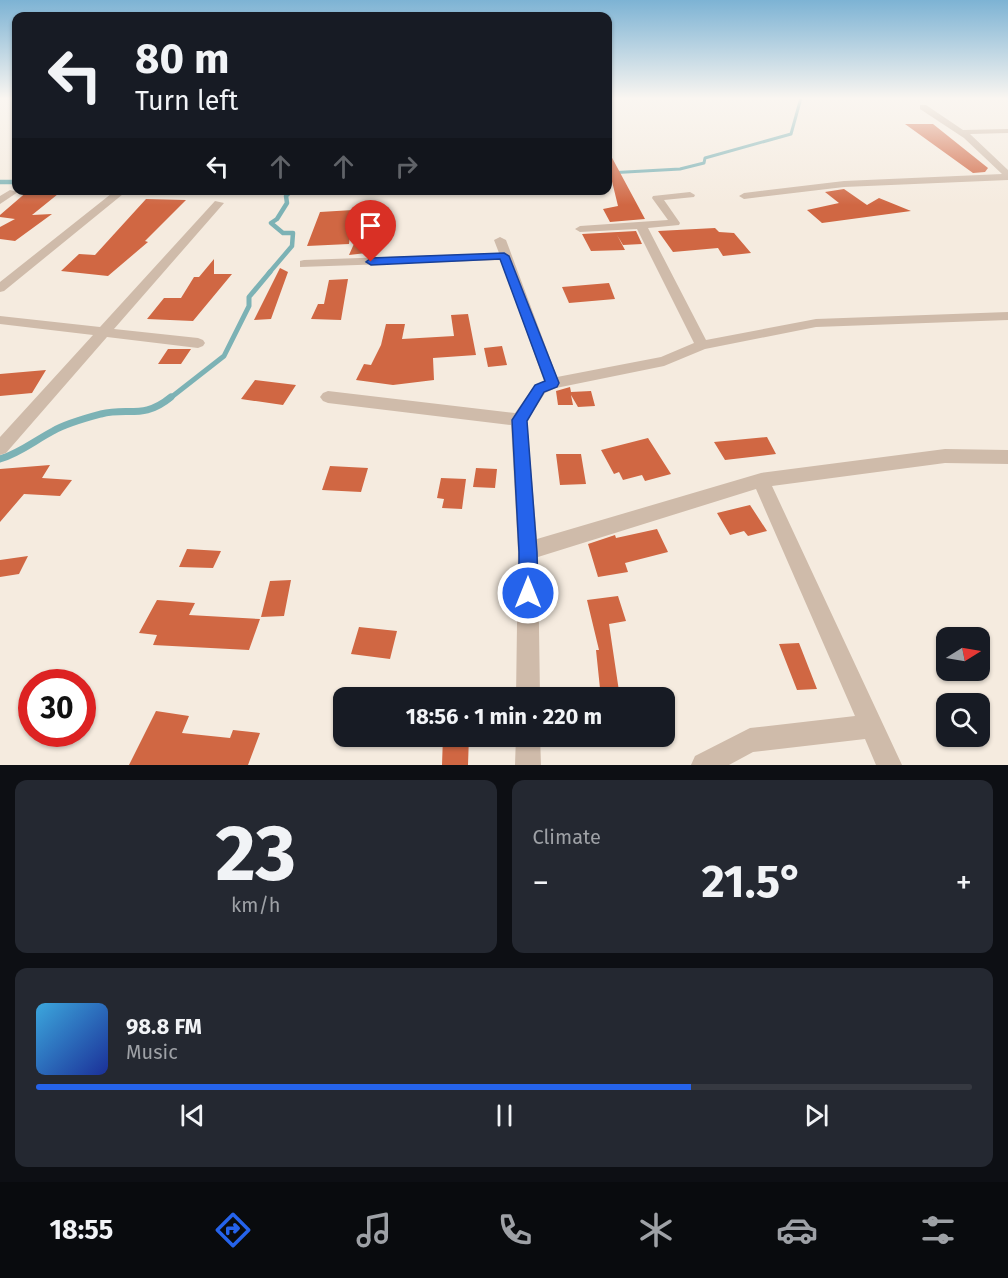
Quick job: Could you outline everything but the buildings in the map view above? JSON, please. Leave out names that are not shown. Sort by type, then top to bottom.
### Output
[{"type":"street","points":[[964,134],[1008,176]]},
{"type":"street","points":[[744,196],[844,184],[1008,176]]},
{"type":"street","points":[[0,288],[117,195]]},
{"type":"street","points":[[580,229],[675,223],[657,198],[690,195]]},
{"type":"street","points":[[0,448],[219,203]]},
{"type":"street","points":[[641,225],[702,345]]},
{"type":"street","points":[[500,240],[552,383]]},
{"type":"street","points":[[304,264],[504,256]]},
{"type":"street","points":[[0,320],[198,343]]},
{"type":"street","points":[[528,687],[528,552],[519,420],[540,389],[552,383],[664,361],[702,345],[816,323],[1005,320]]},
{"type":"street","points":[[328,397],[519,420]]},
{"type":"street","points":[[528,552],[761,480],[945,456],[1008,457]]},
{"type":"street","points":[[761,480],[889,765]]},
{"type":"street","points":[[704,765],[750,740],[872,726]]},
{"type":"street","points":[[528,747],[528,765]]},
{"type":"waterway","points":[[612,173],[680,169],[704,163],[705,158],[791,134]]},
{"type":"waterway","points":[[0,182],[12,182]]},
{"type":"waterway","points":[[269,273],[292,246],[293,233],[283,233],[271,223],[277,219],[287,203],[287,195]]},
{"type":"waterway","points":[[169,399],[224,356],[249,306],[249,297],[270,272]]},
{"type":"waterway","points":[[0,459],[14,454],[70,423],[111,412],[144,411],[171,397]]},
{"type":"route","points":[[371,262],[504,256],[552,383],[540,389],[519,420],[528,552],[528,593]]}]
